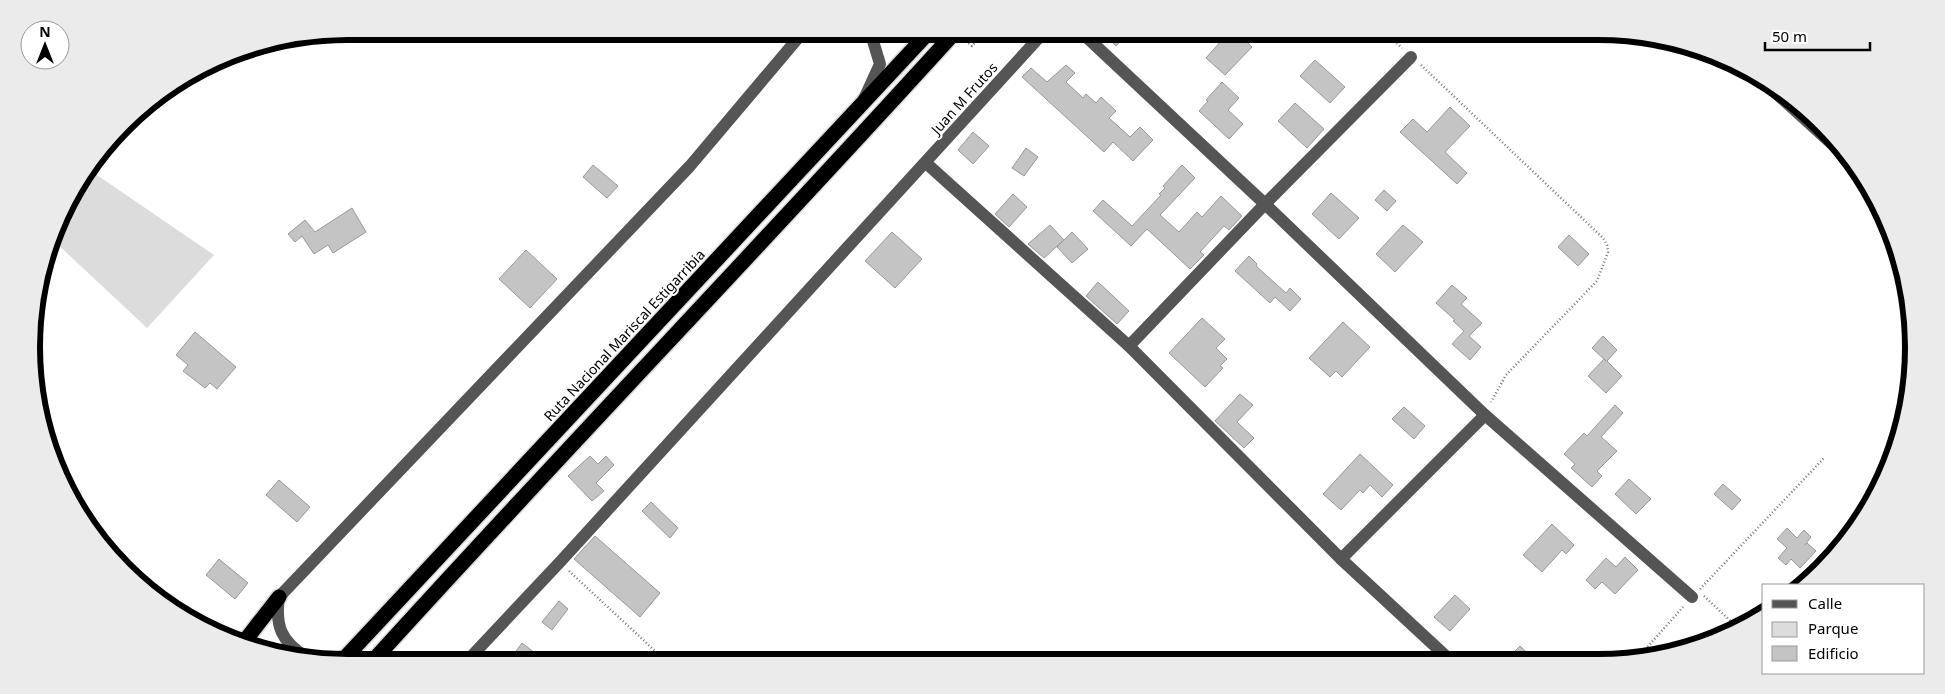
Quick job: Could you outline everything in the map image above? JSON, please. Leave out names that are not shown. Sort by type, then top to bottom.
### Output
[{"type":"highway","name":"Ruta Nacional Mariscal Estigarribia","points":[[346,654],[922,40]]},
{"type":"highway","points":[[379,654],[462,561],[833,167],[948,40]]},
{"type":"highway","points":[[247,638],[279,597]]},
{"type":"street","points":[[294,649],[281,633],[277,615],[279,597],[690,166],[796,40]]},
{"type":"street","points":[[863,103],[880,64],[873,40]]},
{"type":"street","name":"Juan M Frutos","points":[[474,654],[560,562],[1037,40]]},
{"type":"street","points":[[1090,40],[1266,204],[1484,415],[1692,597]]},
{"type":"street","points":[[1129,346],[1412,56]]},
{"type":"street","points":[[926,163],[1129,346],[1341,558],[1444,654]]},
{"type":"street","points":[[1341,558],[1484,415]]},
{"type":"path","points":[[967,40],[972,46],[977,40]]},
{"type":"path","points":[[1394,40],[1567,203],[1607,245],[1606,260],[1597,281],[1506,375],[1484,415]]},
{"type":"path","points":[[1733,623],[1699,590],[1824,458]]},
{"type":"path","points":[[560,562],[658,654]]},
{"type":"path","points":[[1645,650],[1692,597]]},
{"type":"green space","points":[[94,173],[214,255],[147,328],[57,244],[81,193]]},
{"type":"building","points":[[1110,40],[1122,40],[1116,46]]},
{"type":"building","points":[[1222,40],[1245,40],[1252,47],[1225,75],[1206,58]]},
{"type":"building","points":[[1315,60],[1345,87],[1330,103],[1300,76]]},
{"type":"building","points":[[1066,65],[1075,73],[1066,82],[1083,98],[1086,94],[1096,103],[1101,97],[1116,111],[1109,118],[1130,137],[1140,127],[1153,140],[1133,161],[1113,142],[1104,152],[1022,77],[1031,68],[1047,82]]},
{"type":"building","points":[[1222,82],[1239,98],[1228,110],[1243,124],[1229,139],[1199,111]]},
{"type":"building","points":[[1295,103],[1324,129],[1307,148],[1278,121]]},
{"type":"building","points":[[1450,107],[1470,126],[1445,152],[1467,173],[1457,184],[1400,132],[1413,119],[1427,132]]},
{"type":"building","points":[[973,132],[989,146],[973,164],[958,150]]},
{"type":"building","points":[[1026,148],[1038,157],[1024,176],[1012,168]]},
{"type":"building","points":[[593,165],[618,186],[607,198],[583,177]]},
{"type":"building","points":[[1182,165],[1195,178],[1160,215],[1179,232],[1197,212],[1202,217],[1221,196],[1242,216],[1229,230],[1224,226],[1200,252],[1204,255],[1190,269],[1147,229],[1131,246],[1093,211],[1103,200],[1132,226],[1161,195],[1159,194],[1165,188],[1163,186]]},
{"type":"building","points":[[1384,190],[1396,201],[1387,211],[1375,200]]},
{"type":"building","points":[[1331,193],[1359,218],[1339,239],[1312,214]]},
{"type":"building","points":[[1013,194],[1027,207],[1009,227],[995,214]]},
{"type":"building","points":[[352,208],[366,232],[333,253],[328,245],[314,254],[302,236],[295,242],[288,234],[305,220],[315,232]]},
{"type":"building","points":[[1050,225],[1064,240],[1044,258],[1028,244]]},
{"type":"building","points":[[1403,225],[1423,242],[1395,272],[1376,254]]},
{"type":"building","points":[[892,232],[922,259],[895,288],[865,261]]},
{"type":"building","points":[[1072,232],[1088,249],[1072,263],[1057,247]]},
{"type":"building","points":[[1569,235],[1589,254],[1578,266],[1558,247]]},
{"type":"building","points":[[526,250],[557,279],[530,308],[499,279]]},
{"type":"building","points":[[1249,256],[1257,264],[1256,266],[1286,293],[1290,288],[1301,299],[1290,311],[1275,297],[1270,303],[1235,271]]},
{"type":"building","points":[[1098,282],[1129,311],[1117,324],[1086,296]]},
{"type":"building","points":[[1452,285],[1467,298],[1461,304],[1482,323],[1469,336],[1481,347],[1470,360],[1452,344],[1464,331],[1436,303]]},
{"type":"building","points":[[1202,318],[1225,339],[1216,348],[1227,359],[1220,366],[1223,368],[1205,387],[1169,353]]},
{"type":"building","points":[[1343,322],[1370,347],[1342,377],[1336,371],[1330,377],[1309,358]]},
{"type":"building","points":[[195,332],[236,367],[217,389],[210,383],[205,388],[183,371],[188,365],[176,355]]},
{"type":"building","points":[[1603,336],[1617,350],[1607,361],[1622,376],[1606,393],[1588,376],[1604,359],[1592,348]]},
{"type":"building","points":[[1240,394],[1253,405],[1237,422],[1254,438],[1244,448],[1215,421]]},
{"type":"building","points":[[1615,405],[1623,413],[1601,437],[1617,451],[1597,471],[1602,476],[1592,487],[1571,468],[1575,464],[1564,454],[1584,433],[1587,436]]},
{"type":"building","points":[[1404,407],[1425,426],[1414,439],[1392,419]]},
{"type":"building","points":[[1360,454],[1393,485],[1382,497],[1370,485],[1363,493],[1360,490],[1341,510],[1323,494]]},
{"type":"building","points":[[590,456],[598,464],[606,456],[614,465],[596,483],[604,491],[592,501],[568,476]]},
{"type":"building","points":[[1629,479],[1651,499],[1636,514],[1615,494]]},
{"type":"building","points":[[279,480],[310,507],[297,522],[266,495]]},
{"type":"building","points":[[1723,484],[1741,500],[1732,510],[1714,494]]},
{"type":"building","points":[[651,502],[678,528],[670,538],[642,511]]},
{"type":"building","points":[[1552,524],[1574,545],[1566,554],[1562,550],[1542,572],[1523,555]]},
{"type":"building","points":[[1787,528],[1797,538],[1804,530],[1811,537],[1805,545],[1807,543],[1816,551],[1800,568],[1791,559],[1786,565],[1778,558],[1787,548],[1777,539]]},
{"type":"building","points":[[595,536],[660,593],[640,617],[574,559]]},
{"type":"building","points":[[1625,557],[1638,570],[1615,594],[1602,582],[1595,589],[1586,580],[1606,558],[1616,567]]},
{"type":"building","points":[[219,559],[248,583],[235,599],[206,575]]},
{"type":"building","points":[[1455,595],[1470,609],[1450,631],[1434,617]]},
{"type":"building","points":[[559,601],[568,609],[552,630],[542,622]]},
{"type":"building","points":[[522,643],[536,654],[514,654]]},
{"type":"building","points":[[1520,646],[1529,654],[1512,654]]}]
